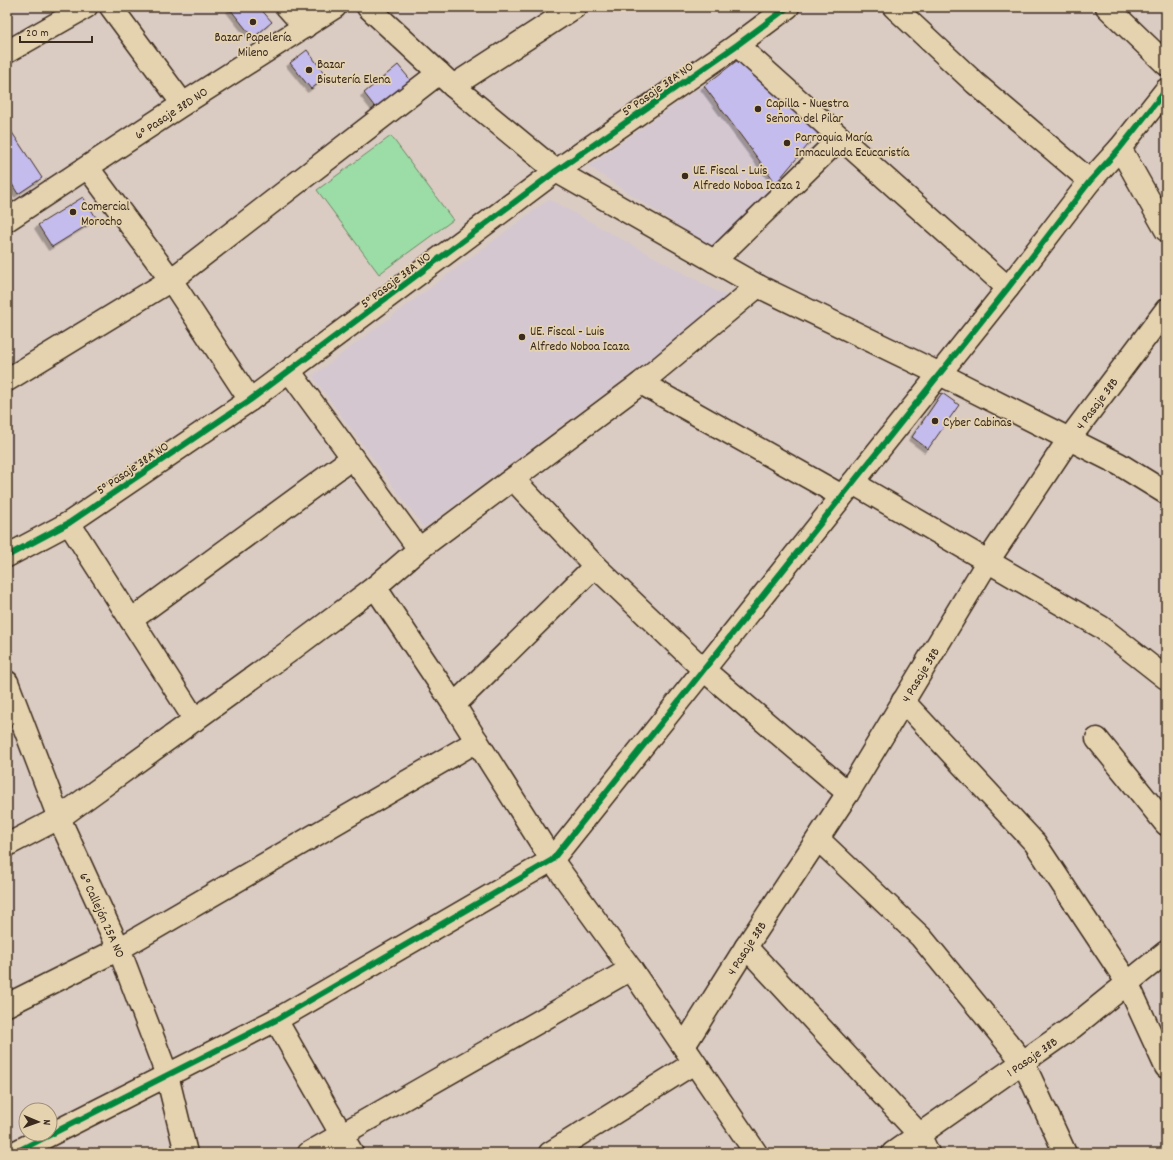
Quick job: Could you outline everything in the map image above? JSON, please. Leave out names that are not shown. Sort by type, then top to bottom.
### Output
[{"type":"street","points":[[7,52],[86,7]]},
{"type":"street","points":[[110,7],[183,104]]},
{"type":"street","points":[[287,7],[305,27]]},
{"type":"street","name":"6° Pasaje 38D NO","points":[[7,220],[183,104],[335,7]]},
{"type":"street","points":[[368,7],[446,80],[556,172],[758,286],[940,374],[1119,464],[1166,493]]},
{"type":"street","points":[[7,380],[171,280],[446,80],[575,7]]},
{"type":"street","name":"5° Pasaje 38A NO","points":[[7,556],[69,523],[290,372],[556,172],[737,45],[788,7]]},
{"type":"street","points":[[894,7],[975,83],[1090,181]]},
{"type":"street","points":[[1106,7],[1166,64]]},
{"type":"street","points":[[737,45],[1008,288]]},
{"type":"street","points":[[14,1153],[276,1020],[552,860],[940,374],[1090,181],[1120,148],[1166,90]]},
{"type":"street","points":[[714,261],[840,138]]},
{"type":"street","points":[[1120,148],[1166,230]]},
{"type":"street","points":[[88,168],[171,280],[250,400]]},
{"type":"street","points":[[7,845],[59,818],[375,587],[419,549],[514,480],[641,383],[758,286]]},
{"type":"street","name":"4 Pasaje 38B","points":[[550,1153],[689,1054],[746,947],[848,793],[988,561],[1069,439],[1166,310]]},
{"type":"street","points":[[290,372],[419,549]]},
{"type":"street","points":[[641,383],[988,561],[1101,627],[1166,678]]},
{"type":"street","points":[[131,620],[352,458]]},
{"type":"street","points":[[514,480],[595,566],[704,670],[848,793]]},
{"type":"street","points":[[69,523],[195,720]]},
{"type":"street","points":[[454,705],[595,566]]},
{"type":"street","points":[[375,587],[454,705],[552,860],[631,969],[756,1153]]},
{"type":"street","name":"6° Callejón 25A NO","points":[[7,682],[11,705],[59,818],[119,949],[167,1075],[186,1153]]},
{"type":"street","points":[[903,701],[1035,843],[1127,982],[1166,1067]]},
{"type":"street","points":[[1097,739],[1166,824]]},
{"type":"street","points":[[7,1005],[119,949],[477,741]]},
{"type":"street","points":[[818,839],[921,937],[1024,1062],[1066,1153]]},
{"type":"street","points":[[746,947],[924,1144]]},
{"type":"street","name":"1 Pasaje 38B","points":[[893,1153],[924,1144],[1024,1062],[1073,1027],[1166,952]]},
{"type":"street","points":[[309,1153],[631,969]]},
{"type":"street","points":[[276,1020],[352,1153]]},
{"type":"shaded area","name":"UE. Fiscal - Luis Alfredo Noboa Icaza 2","points":[[702,86],[775,185],[712,248],[588,166]]},
{"type":"shaded area","name":"UE. Fiscal - Luis Alfredo Noboa Icaza","points":[[549,199],[731,299],[424,528],[312,376]]},
{"type":"green space","points":[[391,136],[453,220],[379,274],[317,190]]},
{"type":"building","points":[[232,7],[259,7],[272,22],[253,38],[230,9]]},
{"type":"building","name":"Bazar Bisutería Elena","points":[[307,50],[327,77],[311,89],[290,63]]},
{"type":"building","name":"Capilla - Nuestra Señora del Pilar","points":[[743,56],[819,132],[776,183],[704,86]]},
{"type":"building","points":[[398,65],[413,83],[378,111],[364,93]]},
{"type":"building","points":[[11,131],[42,178],[18,194],[7,176],[7,134]]},
{"type":"building","points":[[83,197],[97,219],[52,247],[38,225]]},
{"type":"building","name":"Cyber Cabinas","points":[[942,393],[959,405],[928,449],[912,437]]},
{"type":"cycle path","points":[[7,556],[69,523],[250,400],[556,171],[737,45],[788,7]]},
{"type":"cycle path","points":[[14,1153],[276,1020],[552,860],[1008,288],[1090,181],[1120,148],[1166,90]]},
{"type":"place","name":"Bazar Papelería Mileno","points":[[253,22]]},
{"type":"place","name":"Bazar Bisutería Elena","points":[[309,70]]},
{"type":"place","name":"Capilla - Nuestra Señora del Pilar","points":[[758,109]]},
{"type":"place","name":"Parroquia María Inmaculada Ecucaristía","points":[[787,143]]},
{"type":"place","name":"UE. Fiscal - Luis Alfredo Noboa Icaza 2","points":[[685,176]]},
{"type":"place","name":"Comercial Morocho","points":[[73,212]]},
{"type":"place","name":"UE. Fiscal - Luis Alfredo Noboa Icaza","points":[[522,337]]},
{"type":"place","name":"Cyber Cabinas","points":[[935,421]]}]
